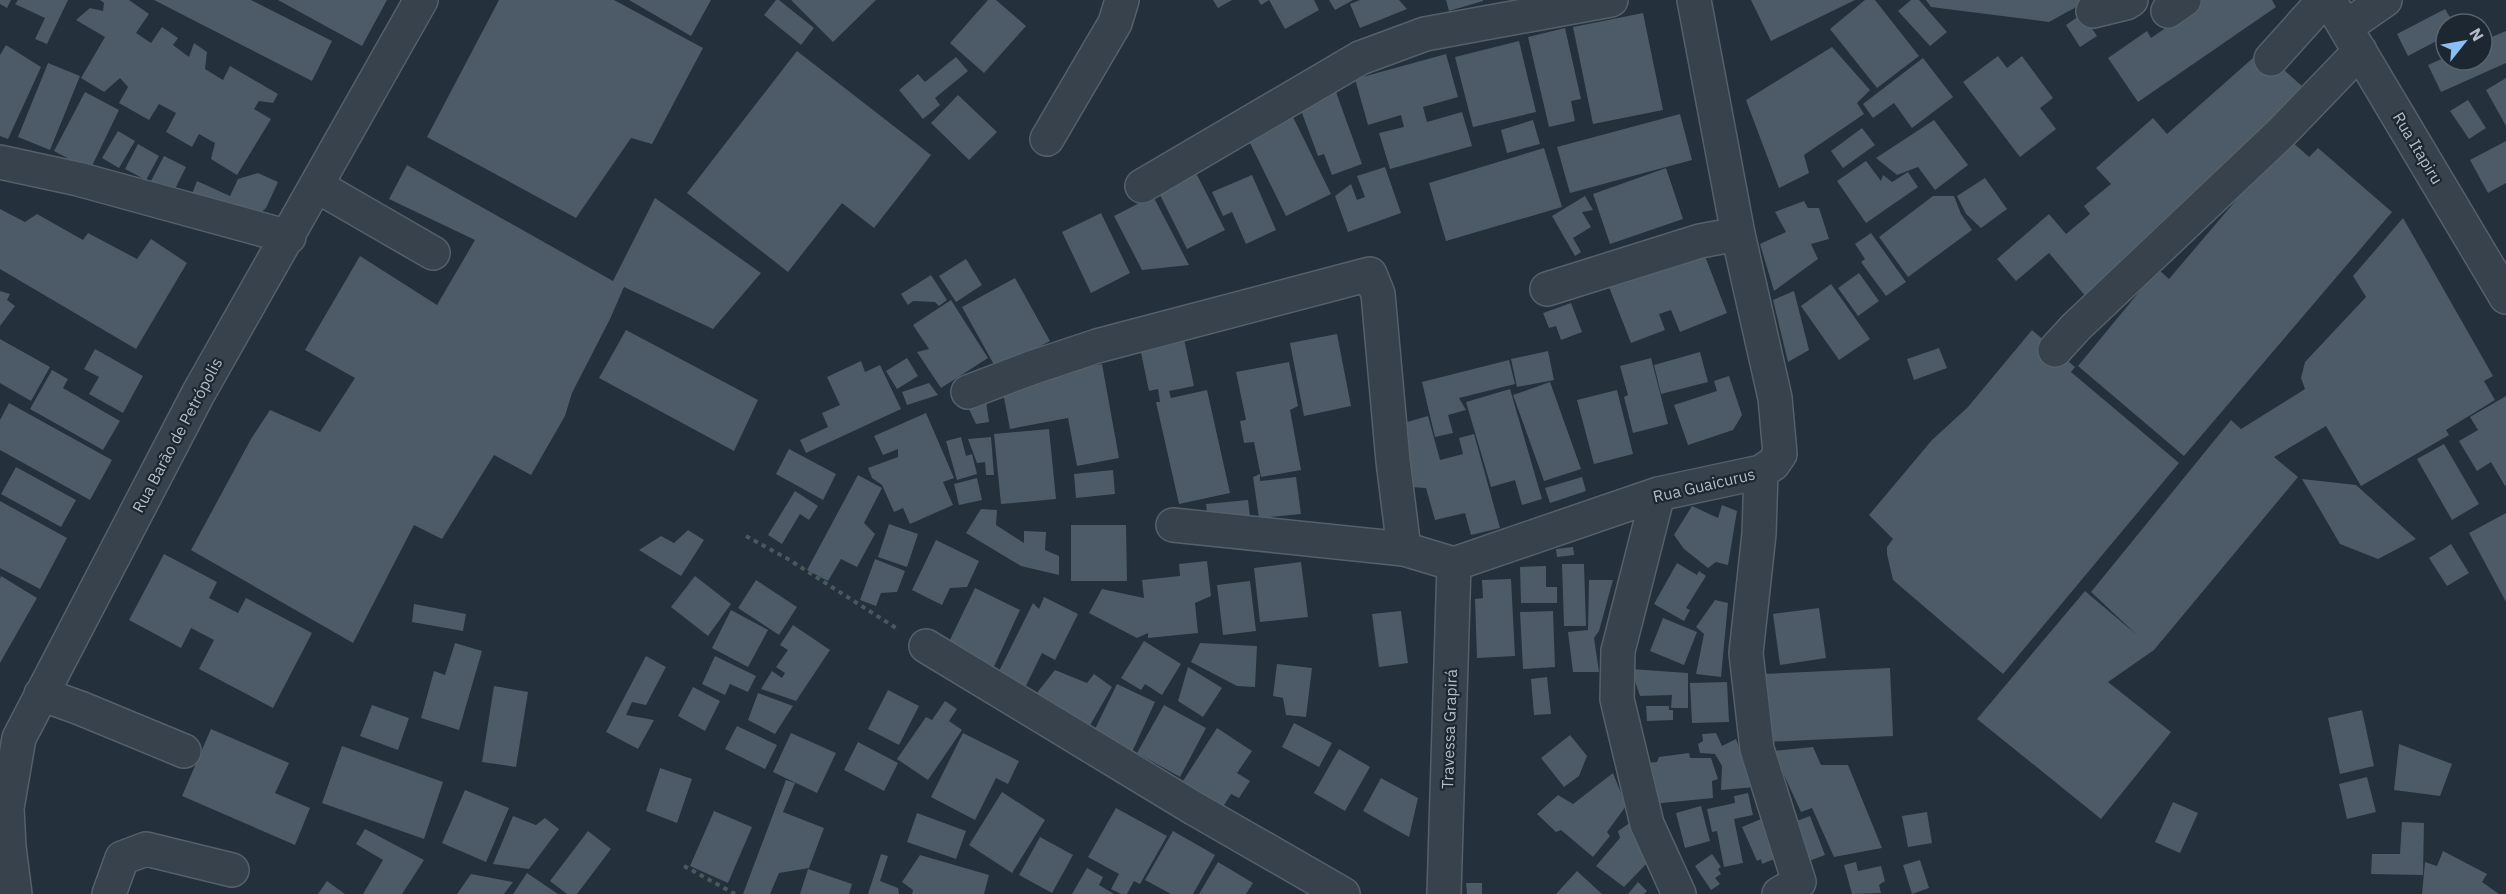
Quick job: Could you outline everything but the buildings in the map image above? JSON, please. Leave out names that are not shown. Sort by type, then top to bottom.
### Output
[{"type":"street","name":"Rua Barão de Petrópolis","points":[[23,891],[9,847],[9,736],[41,694],[198,394],[289,237],[421,0]]},
{"type":"street","points":[[1047,139],[1115,23],[1122,0]]},
{"type":"street","points":[[1142,186],[1360,58],[1425,34],[1611,0]]},
{"type":"street","name":"Rua Guaicurus","points":[[1454,564],[1658,494],[1761,472],[1773,464],[1780,454],[1775,398],[1738,234],[1694,0]]},
{"type":"street","points":[[2093,11],[2131,0]]},
{"type":"street","points":[[2271,59],[2324,0]]},
{"type":"street","points":[[2055,350],[2282,132],[2345,26],[2385,0]]},
{"type":"street","name":"Rua Itapiru","points":[[2345,26],[2506,297]]},
{"type":"street","points":[[0,162],[78,179],[289,237]]},
{"type":"street","points":[[317,186],[433,253]]},
{"type":"street","points":[[1547,289],[1700,241],[1738,234]]},
{"type":"street","points":[[968,392],[1097,346],[1370,274],[1378,294],[1393,461],[1404,549]]},
{"type":"street","points":[[1761,472],[1759,534],[1746,653],[1757,749],[1799,882],[1779,894]]},
{"type":"street","points":[[1658,494],[1618,651],[1617,699],[1647,824],[1678,894]]},
{"type":"street","points":[[1173,525],[1404,549],[1454,564]]},
{"type":"street","name":"Travessa Grapirá","points":[[1444,894],[1454,564]]},
{"type":"street","points":[[926,646],[1195,809],[1343,894]]},
{"type":"street","points":[[41,694],[184,751]]},
{"type":"street","points":[[109,894],[122,858],[146,849],[232,870]]},
{"type":"path","points":[[746,536],[788,559],[926,646]]},
{"type":"path","points":[[684,866],[735,894]]}]
